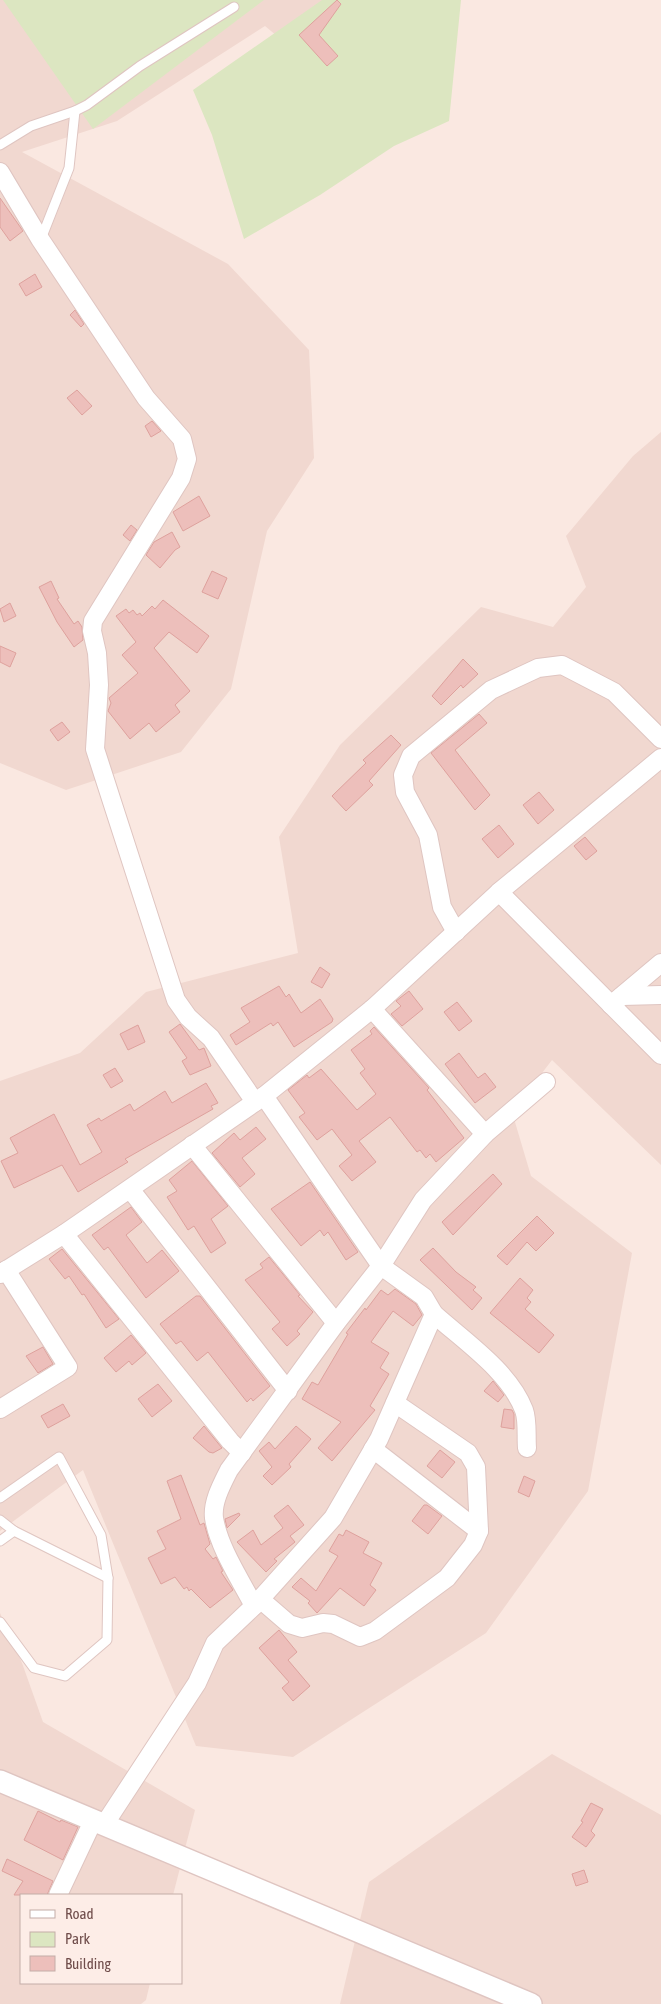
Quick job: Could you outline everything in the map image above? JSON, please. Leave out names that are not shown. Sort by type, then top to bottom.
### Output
[{"type":"street","points":[[0,172],[40,239],[146,398],[182,439],[187,459],[181,478],[93,622],[92,630],[99,685],[95,749],[176,1000],[188,1017],[212,1038],[260,1099],[381,1266],[424,1298],[434,1314],[505,1377],[516,1393],[525,1412],[527,1448]]},
{"type":"street","points":[[456,932],[442,906],[428,835],[405,792],[403,775],[411,756],[491,690],[538,668],[562,665],[614,692],[661,740]]},
{"type":"street","points":[[0,1409],[68,1366],[3,1272],[64,1234],[260,1099],[372,1010],[499,892],[661,758]]},
{"type":"street","points":[[499,892],[617,1001],[661,1054]]},
{"type":"street","points":[[617,1001],[661,963]]},
{"type":"street","points":[[617,1001],[661,995]]},
{"type":"street","points":[[372,1010],[485,1134]]},
{"type":"street","points":[[395,1403],[468,1452],[476,1467],[479,1531],[473,1544],[447,1578],[375,1631],[360,1637],[333,1624],[323,1623],[302,1628],[289,1624],[257,1603],[225,1551],[214,1517],[217,1496],[229,1470],[336,1323],[381,1266],[423,1200],[485,1134],[546,1082]]},
{"type":"street","points":[[192,1145],[336,1323]]},
{"type":"street","points":[[130,1189],[288,1391]]},
{"type":"street","points":[[64,1234],[224,1434],[242,1452]]},
{"type":"street","points":[[59,1894],[98,1823],[197,1683],[216,1643],[257,1603],[333,1518],[373,1449],[434,1314]]},
{"type":"street","points":[[373,1449],[479,1531]]},
{"type":"street","points":[[0,1781],[531,2004]]},
{"type":"lane","points":[[0,145],[31,126],[76,112],[140,66],[234,7]]},
{"type":"lane","points":[[40,239],[69,168],[76,112]]},
{"type":"lane","points":[[0,1498],[59,1457],[101,1535],[108,1578],[107,1640],[65,1676],[34,1668],[0,1622]]},
{"type":"lane","points":[[0,1520],[14,1532],[108,1578]]},
{"type":"lane","points":[[0,1541],[14,1532]]},
{"type":"shaded area","points":[[0,0],[347,0],[338,87],[265,26],[117,121],[22,152],[228,264],[309,350],[314,458],[267,531],[231,689],[181,752],[66,790],[0,763]]},
{"type":"shaded area","points":[[661,432],[661,1165],[552,1060],[512,1112],[531,1176],[632,1253],[588,1491],[486,1633],[293,1757],[196,1746],[83,1470],[0,1531],[0,1081],[80,1053],[146,992],[298,953],[279,837],[340,745],[481,607],[553,627],[586,587],[566,536],[633,456]]},
{"type":"shaded area","points":[[0,1613],[22,1663],[43,1722],[195,1810],[173,1894],[20,1894],[20,1984],[150,1984],[146,2000],[141,2004],[0,2004]]},
{"type":"shaded area","points":[[552,1754],[661,1815],[661,2004],[340,2004],[369,1882]]},
{"type":"green space","points":[[3,0],[264,0],[93,129]]},
{"type":"green space","points":[[322,0],[461,0],[449,121],[394,146],[320,195],[244,239],[212,135],[193,90]]},
{"type":"building","points":[[337,0],[341,4],[319,35],[338,56],[327,66],[299,35]]},
{"type":"building","points":[[0,198],[23,231],[10,241],[0,227]]},
{"type":"building","points":[[35,274],[42,287],[26,296],[19,284]]},
{"type":"building","points":[[75,310],[84,324],[81,327],[70,315]]},
{"type":"building","points":[[77,390],[92,406],[82,415],[67,398]]},
{"type":"building","points":[[152,421],[161,431],[151,437],[145,426]]},
{"type":"building","points":[[199,496],[210,516],[183,531],[173,512]]},
{"type":"building","points":[[131,525],[137,530],[130,541],[123,535]]},
{"type":"building","points":[[172,532],[180,547],[175,550],[160,568],[146,555],[154,542]]},
{"type":"building","points":[[212,571],[227,578],[218,599],[202,592]]},
{"type":"building","points":[[51,581],[59,598],[57,599],[74,624],[78,621],[82,627],[83,640],[74,647],[57,622],[39,587]]},
{"type":"building","points":[[163,600],[209,636],[197,653],[169,632],[154,648],[190,691],[175,705],[180,712],[156,732],[149,723],[130,739],[108,711],[111,703],[109,698],[138,673],[122,655],[136,642],[116,616],[126,609],[129,613],[133,610],[137,615],[140,613],[142,616],[152,606],[155,609]]},
{"type":"building","points":[[10,603],[16,616],[4,622],[0,609]]},
{"type":"building","points":[[0,646],[16,653],[10,667],[0,662]]},
{"type":"building","points":[[463,659],[478,674],[463,688],[461,685],[441,705],[432,696]]},
{"type":"building","points":[[479,714],[487,723],[455,750],[490,795],[475,810],[431,753]]},
{"type":"building","points":[[62,722],[70,732],[58,741],[50,730]]},
{"type":"building","points":[[391,735],[401,745],[369,781],[373,785],[346,811],[332,796],[366,763],[363,760]]},
{"type":"building","points":[[539,792],[554,810],[538,824],[523,805]]},
{"type":"building","points":[[499,825],[514,844],[498,858],[482,839]]},
{"type":"building","points":[[585,837],[597,851],[586,860],[574,846]]},
{"type":"building","points":[[320,967],[330,974],[322,988],[311,982]]},
{"type":"building","points":[[279,986],[286,997],[289,994],[301,1013],[320,999],[333,1019],[332,1022],[294,1047],[278,1022],[273,1026],[271,1023],[236,1045],[230,1035],[250,1022],[241,1008]]},
{"type":"building","points":[[409,991],[423,1009],[402,1026],[391,1014],[401,1006],[396,1001]]},
{"type":"building","points":[[457,1002],[472,1021],[459,1031],[444,1012]]},
{"type":"building","points":[[180,1024],[199,1050],[204,1048],[211,1066],[190,1075],[182,1061],[187,1058],[169,1032]]},
{"type":"building","points":[[138,1025],[145,1042],[128,1050],[120,1034]]},
{"type":"building","points":[[374,1027],[429,1088],[427,1090],[464,1138],[436,1162],[430,1154],[426,1158],[420,1150],[417,1152],[390,1117],[359,1141],[376,1162],[352,1181],[339,1166],[352,1155],[332,1129],[317,1140],[299,1117],[305,1113],[288,1090],[307,1075],[309,1078],[321,1069],[357,1110],[376,1094],[360,1073],[365,1069],[351,1050],[372,1034],[370,1031]]},
{"type":"building","points":[[459,1053],[478,1078],[485,1073],[496,1087],[475,1103],[445,1064]]},
{"type":"building","points":[[115,1068],[123,1081],[111,1088],[103,1075]]},
{"type":"building","points":[[206,1083],[218,1103],[211,1106],[213,1109],[125,1159],[128,1162],[78,1192],[62,1165],[14,1188],[1,1161],[18,1153],[10,1138],[54,1114],[80,1165],[102,1152],[87,1125],[99,1118],[101,1121],[130,1104],[134,1111],[165,1091],[172,1103]]},
{"type":"building","points":[[256,1127],[266,1139],[242,1158],[255,1174],[240,1187],[212,1153],[234,1133],[240,1140]]},
{"type":"building","points":[[192,1161],[228,1206],[211,1219],[226,1243],[211,1253],[194,1226],[188,1230],[167,1197],[177,1191],[169,1180]]},
{"type":"building","points":[[493,1174],[502,1184],[453,1235],[442,1222]]},
{"type":"building","points":[[310,1182],[358,1252],[346,1260],[328,1232],[324,1236],[320,1230],[301,1246],[271,1209]]},
{"type":"building","points":[[131,1207],[142,1222],[126,1235],[147,1263],[162,1250],[179,1271],[146,1298],[108,1247],[104,1250],[92,1235]]},
{"type":"building","points":[[537,1216],[554,1233],[536,1251],[527,1242],[507,1265],[497,1256]]},
{"type":"building","points":[[433,1248],[456,1272],[476,1287],[473,1290],[482,1298],[472,1310],[420,1260]]},
{"type":"building","points":[[62,1249],[119,1319],[106,1328],[84,1294],[82,1295],[69,1276],[65,1279],[49,1259]]},
{"type":"building","points":[[269,1257],[300,1295],[298,1296],[313,1312],[297,1331],[300,1334],[287,1346],[272,1329],[280,1322],[245,1280],[263,1268],[260,1264]]},
{"type":"building","points":[[520,1278],[533,1290],[527,1298],[531,1302],[525,1309],[554,1335],[539,1353],[490,1313]]},
{"type":"building","points":[[395,1289],[416,1304],[422,1315],[413,1326],[393,1311],[371,1342],[389,1353],[380,1368],[389,1374],[370,1406],[375,1410],[332,1461],[318,1448],[341,1422],[302,1399],[312,1382],[318,1385],[348,1334],[346,1333],[365,1308],[366,1310],[381,1290],[388,1295]]},
{"type":"building","points":[[196,1296],[200,1296],[270,1386],[253,1401],[251,1398],[247,1402],[208,1352],[197,1361],[181,1341],[176,1344],[160,1324]]},
{"type":"building","points":[[131,1335],[146,1353],[132,1365],[129,1361],[116,1372],[104,1358]]},
{"type":"building","points":[[43,1347],[53,1364],[38,1373],[26,1356]]},
{"type":"building","points":[[493,1381],[504,1395],[498,1402],[484,1391]]},
{"type":"building","points":[[158,1384],[172,1401],[152,1417],[138,1399]]},
{"type":"building","points":[[63,1404],[70,1416],[48,1428],[41,1416]]},
{"type":"building","points":[[504,1409],[512,1410],[514,1414],[514,1429],[501,1427]]},
{"type":"building","points":[[204,1426],[222,1448],[213,1453],[209,1452],[193,1438]]},
{"type":"building","points":[[296,1426],[311,1439],[289,1464],[291,1467],[272,1485],[263,1476],[272,1467],[259,1451],[269,1442],[275,1449]]},
{"type":"building","points":[[440,1450],[455,1462],[442,1478],[427,1466]]},
{"type":"building","points":[[181,1475],[200,1525],[204,1523],[210,1544],[205,1549],[213,1559],[216,1557],[223,1571],[221,1572],[233,1590],[210,1608],[191,1589],[189,1591],[187,1587],[184,1589],[175,1577],[161,1584],[148,1558],[166,1549],[157,1531],[181,1519],[167,1481]]},
{"type":"building","points":[[524,1476],[535,1481],[529,1497],[518,1492]]},
{"type":"building","points":[[288,1505],[304,1525],[290,1536],[295,1542],[274,1559],[277,1561],[266,1572],[237,1542],[253,1530],[261,1545],[283,1528],[274,1516]]},
{"type":"building","points":[[424,1505],[427,1505],[442,1516],[428,1534],[412,1521]]},
{"type":"building","points":[[239,1513],[240,1515],[227,1528],[225,1519]]},
{"type":"building","points":[[346,1530],[369,1542],[363,1553],[382,1563],[370,1585],[376,1590],[364,1606],[340,1588],[317,1613],[308,1603],[310,1601],[292,1587],[301,1578],[316,1591],[338,1556],[329,1551],[339,1534],[343,1536]]},
{"type":"building","points":[[279,1630],[297,1652],[288,1660],[310,1686],[293,1701],[282,1688],[289,1682],[259,1648]]},
{"type":"building","points":[[591,1803],[603,1809],[591,1831],[595,1835],[586,1847],[572,1837],[583,1822],[581,1821]]},
{"type":"building","points":[[38,1811],[60,1822],[61,1820],[78,1827],[63,1860],[24,1840]]},
{"type":"building","points":[[7,1859],[53,1881],[47,1894],[14,1895],[23,1881],[2,1871]]},
{"type":"building","points":[[584,1870],[588,1882],[576,1886],[572,1874]]}]
